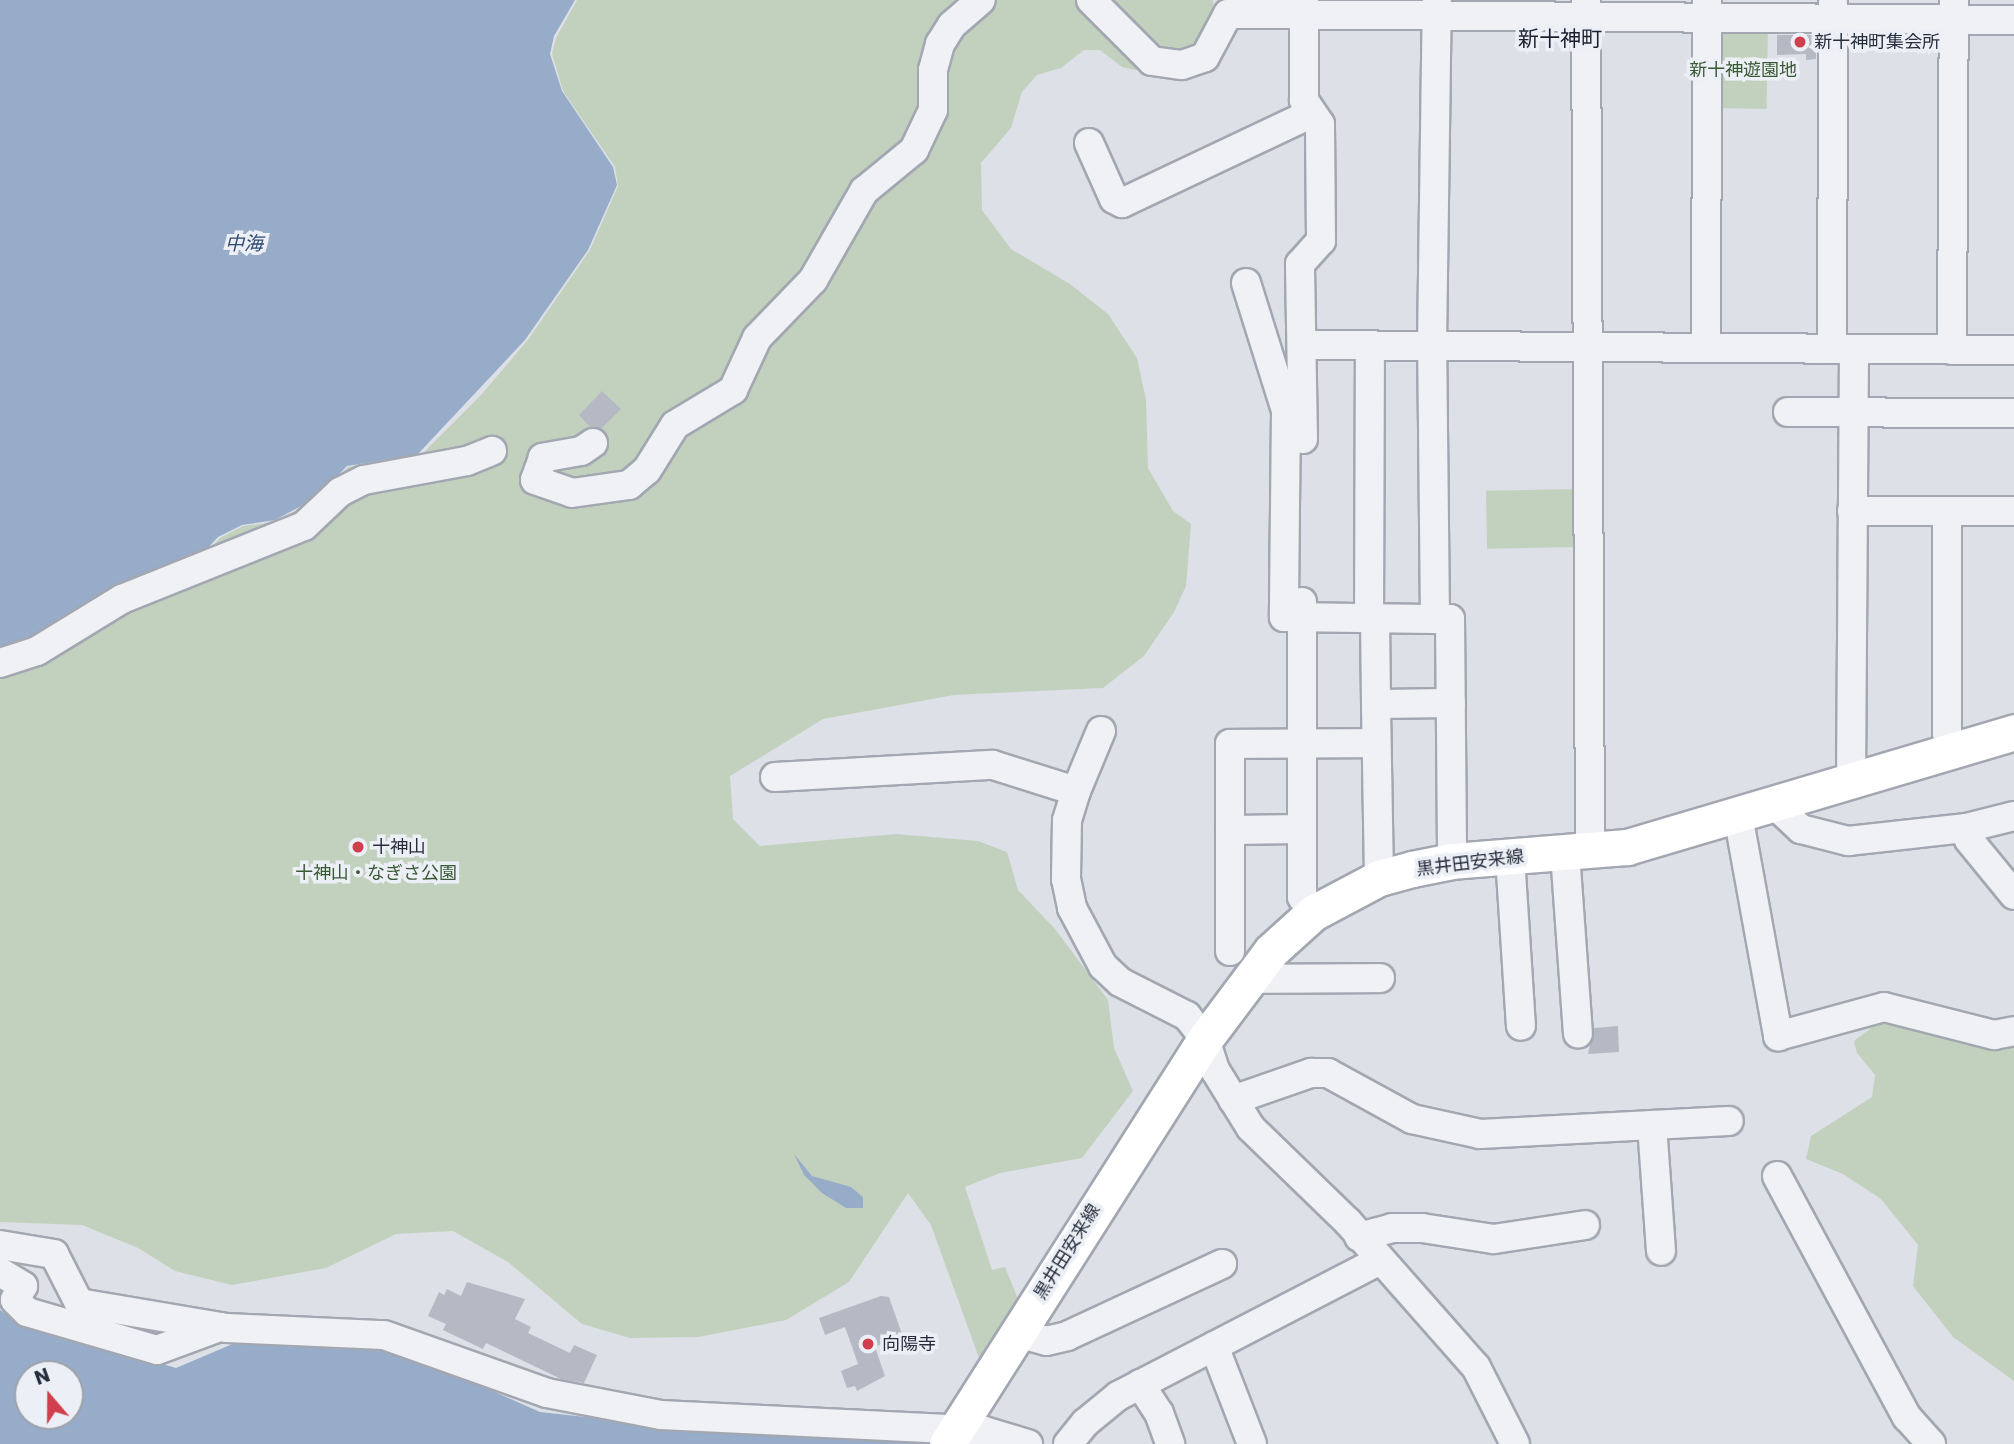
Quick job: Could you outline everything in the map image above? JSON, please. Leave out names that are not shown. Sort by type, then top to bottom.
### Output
[{"type":"main road","name":"黒井田安来線","points":[[952,1437],[1205,1039],[1238,965],[1313,913],[1379,878],[1452,861],[1627,847],[2014,732]]},
{"type":"street","points":[[593,443],[581,451],[542,458],[535,480],[572,493],[629,485],[647,470],[674,425],[733,390],[757,338],[813,280],[864,191],[914,150],[933,110],[933,70],[940,44],[952,25],[981,0]]},
{"type":"street","points":[[1091,0],[1152,61],[1182,65],[1205,57],[1226,7],[1954,10],[2014,20]]},
{"type":"street","points":[[1304,6],[1304,100],[1320,124],[1321,242],[1300,264],[1304,345],[1302,897],[1313,913]]},
{"type":"street","points":[[1435,619],[1432,346],[1437,7]]},
{"type":"street","points":[[1577,1034],[1577,852],[1587,348],[1586,9]]},
{"type":"street","points":[[1706,348],[1707,9]]},
{"type":"street","points":[[1833,9],[1843,349],[1853,410],[1852,781]]},
{"type":"street","points":[[1952,350],[1954,10]]},
{"type":"street","points":[[1089,143],[1114,199],[1122,203],[1312,113]]},
{"type":"street","points":[[1246,283],[1286,411],[1284,617],[1302,620],[1450,619],[1452,861]]},
{"type":"street","points":[[1304,345],[2014,350]]},
{"type":"street","points":[[1370,346],[1372,619],[1379,878]]},
{"type":"street","points":[[1788,412],[1853,410],[2014,413]]},
{"type":"street","points":[[0,663],[37,651],[131,595],[304,526],[340,492],[363,480],[467,461],[492,451]]},
{"type":"street","points":[[1852,511],[2014,511]]},
{"type":"street","points":[[1947,512],[1947,733],[1951,751]]},
{"type":"street","points":[[1376,704],[1451,703]]},
{"type":"street","points":[[1101,731],[1076,790],[1067,820],[1065,852],[1072,908],[1103,966],[1120,982],[1187,1016],[1205,1039],[1233,1100],[1251,1128],[1359,1237],[1476,1367],[1515,1444]]},
{"type":"street","points":[[1376,743],[1230,744],[1230,830],[1238,965],[1380,978]]},
{"type":"street","points":[[775,776],[993,765],[1076,790]]},
{"type":"street","points":[[1774,804],[1801,829],[1848,841],[1966,828],[2014,816]]},
{"type":"street","points":[[1738,815],[1779,1037],[1884,1007],[1900,1008],[1994,1035],[2014,1031]]},
{"type":"street","points":[[1966,828],[1969,840],[2014,895]]},
{"type":"street","points":[[1230,830],[1301,829]]},
{"type":"street","points":[[1510,857],[1521,1026]]},
{"type":"street","points":[[1233,1100],[1311,1073],[1328,1073],[1412,1119],[1480,1134],[1729,1121]]},
{"type":"street","points":[[1653,1125],[1661,1251]]},
{"type":"street","points":[[1777,1175],[1908,1417],[1931,1444]]},
{"type":"street","points":[[1359,1237],[1392,1228],[1412,1228],[1494,1240],[1585,1225]]},
{"type":"street","points":[[0,1245],[54,1254],[79,1303],[228,1328],[384,1335],[547,1393],[661,1415],[952,1437],[984,1431],[1028,1444]]},
{"type":"street","points":[[1068,1444],[1100,1408],[1140,1384],[1378,1261]]},
{"type":"street","points":[[1017,1333],[1046,1341],[1067,1336],[1222,1265]]},
{"type":"street","points":[[0,1272],[23,1286],[15,1300],[27,1312],[157,1350],[228,1328]]},
{"type":"street","points":[[1214,1346],[1252,1444]]},
{"type":"street","points":[[1140,1384],[1159,1413],[1170,1444]]},
{"type":"green space","name":"十神山・なぎさ公園","points":[[577,0],[1213,0],[1215,31],[1202,51],[1135,70],[1122,67],[1100,50],[1084,50],[1061,68],[1037,75],[1022,92],[1011,128],[981,163],[982,210],[1011,249],[1070,284],[1108,314],[1137,358],[1146,400],[1148,468],[1173,511],[1191,524],[1186,586],[1174,612],[1144,656],[1103,688],[954,695],[823,719],[730,776],[733,819],[760,846],[896,834],[978,841],[1007,852],[1018,890],[1055,929],[1108,1000],[1114,1048],[1133,1091],[1082,1158],[1000,1173],[965,1187],[992,1270],[1005,1267],[1018,1299],[979,1358],[931,1225],[908,1193],[849,1282],[786,1320],[698,1337],[630,1338],[582,1324],[508,1262],[453,1231],[396,1234],[326,1268],[232,1285],[175,1271],[138,1248],[82,1225],[0,1222],[0,649],[204,555],[220,538],[243,526],[276,522],[318,498],[348,467],[419,457],[481,395],[527,341],[590,250],[618,186],[615,167],[563,91],[552,54],[556,38]]},
{"type":"green space","name":"新十神遊園地","points":[[1718,26],[1768,27],[1767,109],[1717,108]]},
{"type":"green space","points":[[1581,489],[1582,547],[1487,549],[1486,491]]},
{"type":"green space","points":[[1879,1022],[1924,1025],[2014,1044],[2014,1381],[1953,1337],[1913,1286],[1918,1245],[1881,1199],[1843,1174],[1806,1159],[1811,1136],[1872,1097],[1875,1075],[1857,1053],[1854,1041]]},
{"type":"water","name":"中海","points":[[0,0],[575,0],[554,36],[550,54],[562,91],[613,167],[617,185],[588,250],[525,340],[417,455],[347,466],[316,498],[275,520],[242,525],[218,537],[202,554],[121,586],[42,635],[0,648]]},
{"type":"water","points":[[794,1154],[812,1176],[851,1187],[863,1197],[863,1208],[846,1208],[822,1193],[804,1175]]},
{"type":"water","points":[[0,1310],[19,1323],[176,1368],[242,1340],[282,1346],[387,1350],[421,1359],[540,1412],[678,1427],[923,1439],[920,1444],[0,1444]]},
{"type":"building","name":"新十神町集会所","points":[[1777,35],[1816,35],[1816,59],[1806,60],[1806,54],[1777,55]]},
{"type":"building","points":[[602,391],[621,409],[601,429],[590,427],[579,415]]},
{"type":"building","points":[[1618,1026],[1619,1052],[1588,1054],[1594,1028]]},
{"type":"building","points":[[467,1282],[525,1299],[515,1319],[531,1327],[528,1333],[570,1353],[574,1345],[597,1355],[584,1383],[561,1379],[486,1343],[483,1349],[443,1330],[446,1324],[428,1316],[439,1292],[444,1295],[447,1289],[461,1296]]},
{"type":"building","name":"向陽寺","points":[[881,1296],[889,1297],[902,1334],[875,1347],[885,1376],[857,1391],[855,1386],[847,1388],[841,1371],[858,1364],[845,1327],[825,1335],[819,1318]]},
{"type":"place","name":"新十神町集会所","points":[[1800,42]]},
{"type":"place","name":"十神山","points":[[358,847]]},
{"type":"place","name":"向陽寺","points":[[868,1344]]},
{"type":"district","name":"新十神町","points":[[1560,39]]}]
